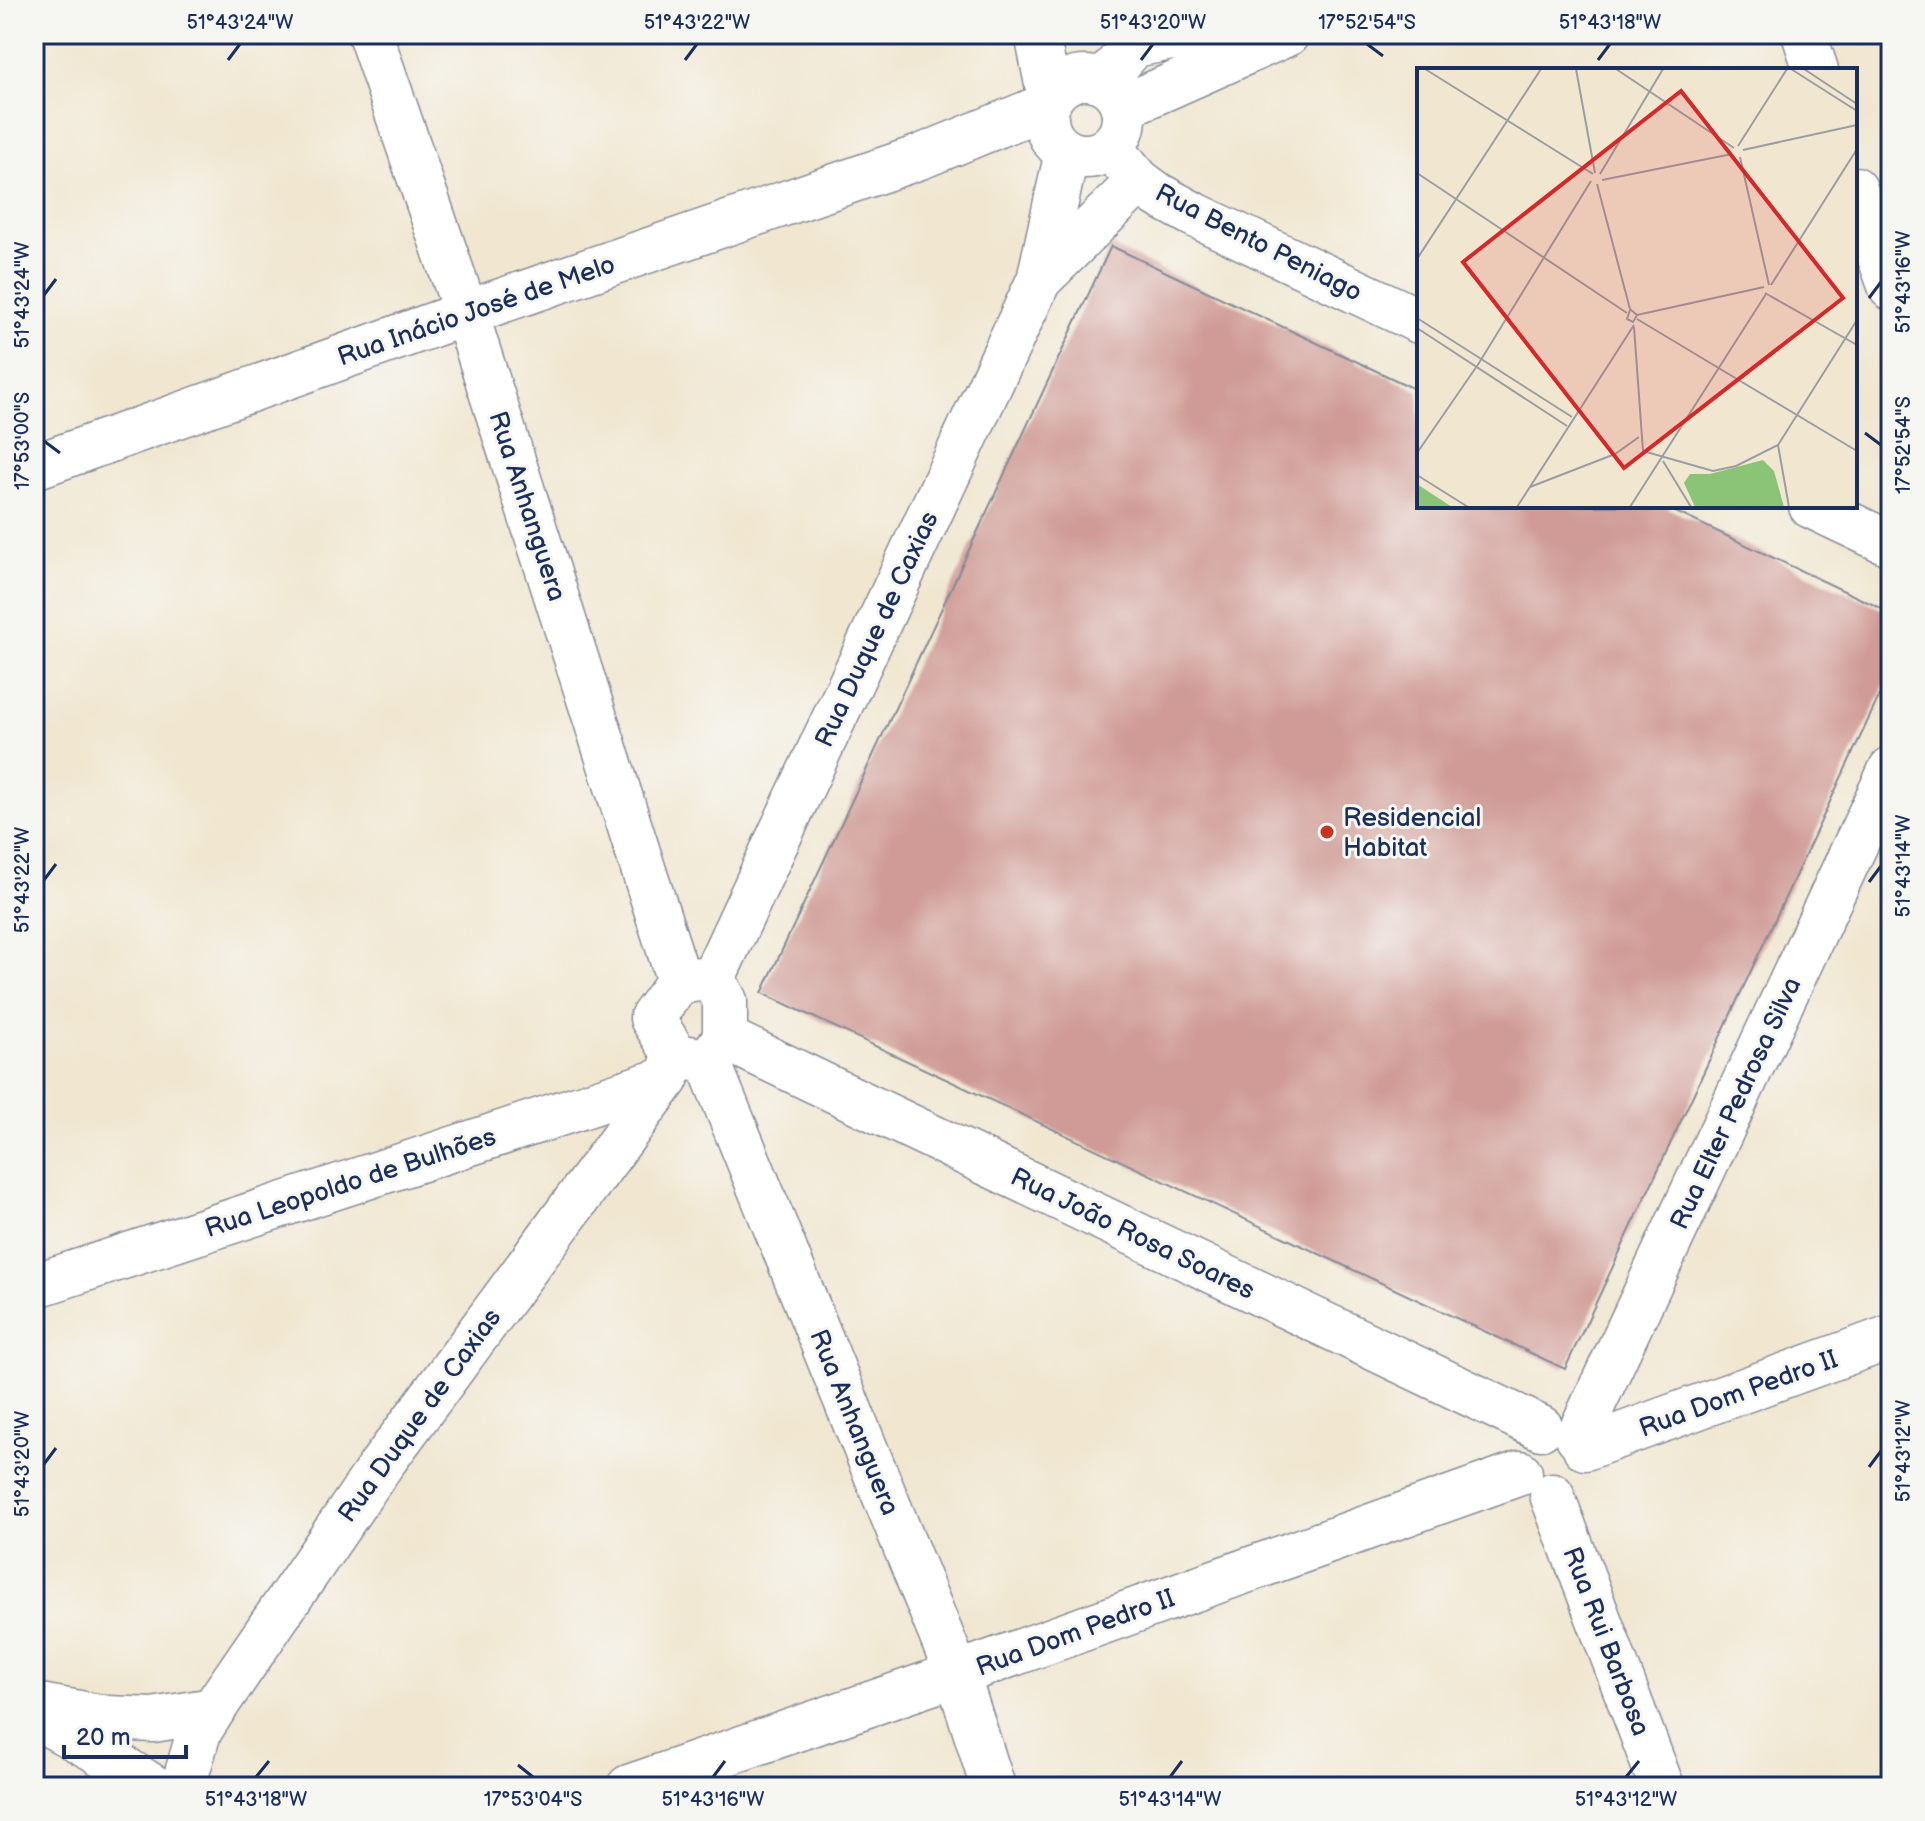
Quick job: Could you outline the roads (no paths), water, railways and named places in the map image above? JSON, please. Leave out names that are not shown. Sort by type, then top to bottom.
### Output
[{"type":"street","name":"Rua Anhanguera","points":[[370,34],[696,979],[725,1001],[694,1058],[957,1674],[993,1787]]},
{"type":"street","points":[[1037,34],[1055,124],[1082,156],[1097,155],[1106,104],[1137,39],[1193,34]]},
{"type":"street","name":"Rua Bento Peniago","points":[[1067,34],[1106,104],[1139,181],[1193,214],[1417,320]]},
{"type":"street","points":[[1106,104],[1287,34]]},
{"type":"street","points":[[1804,34],[1815,68]]},
{"type":"street","points":[[1055,124],[1060,87],[1073,80],[1106,104]]},
{"type":"street","name":"Rua Inácio José de Melo","points":[[34,467],[466,313],[920,157],[1055,124]]},
{"type":"street","name":"Rua Duque de Caxias","points":[[1039,280],[1055,124]]},
{"type":"street","name":"Rua Duque de Caxias","points":[[183,1787],[199,1732],[381,1465],[694,1058],[652,1018],[696,979],[1039,280],[1139,181]]},
{"type":"street","points":[[1857,194],[1891,288]]},
{"type":"street","points":[[1815,508],[1891,544]]},
{"type":"street","name":"Rua Elter Pedrosa Silva","points":[[1568,1437],[1891,769]]},
{"type":"street","name":"Rua João Rosa Soares","points":[[694,1058],[1568,1437]]},
{"type":"street","name":"Rua Leopoldo de Bulhões","points":[[34,1286],[694,1058]]},
{"type":"street","name":"Rua Dom Pedro II","points":[[1568,1437],[1891,1337]]},
{"type":"street","points":[[1529,1435],[1568,1437],[1588,1461],[1584,1475],[1577,1485],[1565,1493],[1536,1484],[1518,1459],[1521,1446],[1529,1435]]},
{"type":"street","name":"Rua Dom Pedro II","points":[[629,1787],[957,1674],[1536,1484]]},
{"type":"street","name":"Rua Rui Barbosa","points":[[1536,1484],[1662,1787]]},
{"type":"street","points":[[34,1705],[107,1718],[153,1720],[213,1710]]},
{"type":"street","points":[[34,1716],[94,1749],[153,1787]]},
{"type":"place","name":"Residencial Habitat","points":[[1327,832]]}]
